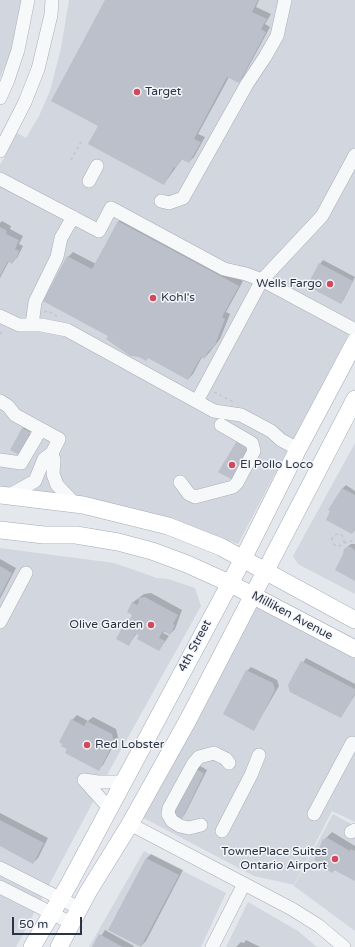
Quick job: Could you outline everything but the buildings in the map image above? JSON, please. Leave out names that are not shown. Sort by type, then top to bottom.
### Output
[{"type":"main road","name":"4th Street","points":[[32,947],[57,906],[122,782],[243,559],[298,449],[355,342]]},
{"type":"main road","points":[[59,947],[75,915],[130,824],[188,720],[355,399]]},
{"type":"main road","points":[[4,496],[76,505],[128,515],[168,526],[221,547],[355,620]]},
{"type":"main road","name":"Milliken Avenue","points":[[0,530],[76,535],[118,542],[187,564],[253,595],[355,649]]},
{"type":"street","points":[[0,98],[18,50],[28,0]]},
{"type":"street","points":[[0,151],[25,102],[38,69],[51,15],[52,0]]},
{"type":"street","points":[[161,201],[169,203],[184,198],[247,84],[277,36],[285,0]]},
{"type":"street","points":[[197,401],[262,280],[322,216],[351,170],[355,155]]},
{"type":"street","points":[[89,181],[97,166]]},
{"type":"street","points":[[0,179],[99,231],[111,208],[224,269],[246,274],[262,280],[355,330]]},
{"type":"street","points":[[32,325],[33,312],[37,297],[57,257],[61,238],[73,217]]},
{"type":"street","points":[[0,316],[19,326],[32,325],[66,330],[214,411],[241,415],[271,431],[281,440],[298,449]]},
{"type":"street","points":[[0,402],[8,406],[15,415],[59,439],[52,453],[44,459],[35,481],[4,496]]},
{"type":"street","points":[[180,482],[189,494],[195,497],[233,487],[237,483],[254,451],[252,443],[221,425]]},
{"type":"street","points":[[0,460],[21,463],[41,429]]},
{"type":"street","points":[[52,453],[54,460],[53,474],[57,485],[76,505]]},
{"type":"street","points":[[0,622],[26,573]]},
{"type":"street","points":[[314,814],[352,743]]},
{"type":"street","points":[[201,825],[189,828],[180,826],[172,821],[168,814],[169,808],[193,764],[199,757],[207,754],[214,754],[226,759],[229,763]]},
{"type":"street","points":[[222,830],[251,775],[259,755]]},
{"type":"street","points":[[109,808],[84,780],[98,782],[122,782]]},
{"type":"street","points":[[130,824],[292,909],[319,926],[344,947]]},
{"type":"street","points":[[0,868],[57,906],[75,915]]},
{"type":"street","points":[[212,947],[244,884]]},
{"type":"street","points":[[0,887],[57,906]]},
{"type":"path","points":[[71,160],[81,142]]},
{"type":"path","points":[[344,543],[344,539],[340,534],[332,536],[332,543],[334,546],[341,546],[344,543],[355,540]]},
{"type":"shaded area","points":[[0,0],[22,0],[16,39],[0,78]]},
{"type":"shaded area","points":[[69,0],[355,0],[355,322],[238,544],[159,516],[0,487],[0,165],[17,133],[26,138],[39,116],[50,91],[61,48]]},
{"type":"shaded area","points":[[355,443],[355,594],[298,564],[293,556]]},
{"type":"shaded area","points":[[0,548],[114,563],[157,578],[168,579],[195,588],[201,606],[107,775],[102,776],[92,794],[93,802],[16,947],[0,947]]},
{"type":"shaded area","points":[[257,605],[355,656],[355,822],[332,811],[294,885],[254,876],[140,816]]},
{"type":"shaded area","points":[[333,814],[355,826],[355,931],[294,886]]},
{"type":"shaded area","points":[[144,851],[226,893],[201,947],[89,947]]},
{"type":"shaded area","points":[[248,902],[298,931],[317,947],[226,947]]},
{"type":"place","name":"Target","points":[[137,92]]},
{"type":"place","name":"Wells Fargo","points":[[330,284]]},
{"type":"place","name":"Kohl's","points":[[153,298]]},
{"type":"place","name":"El Pollo Loco","points":[[232,465]]},
{"type":"place","name":"Olive Garden","points":[[151,625]]},
{"type":"place","name":"Red Lobster","points":[[87,745]]},
{"type":"place","name":"TownePlace Suites Ontario Airport","points":[[335,859]]}]
